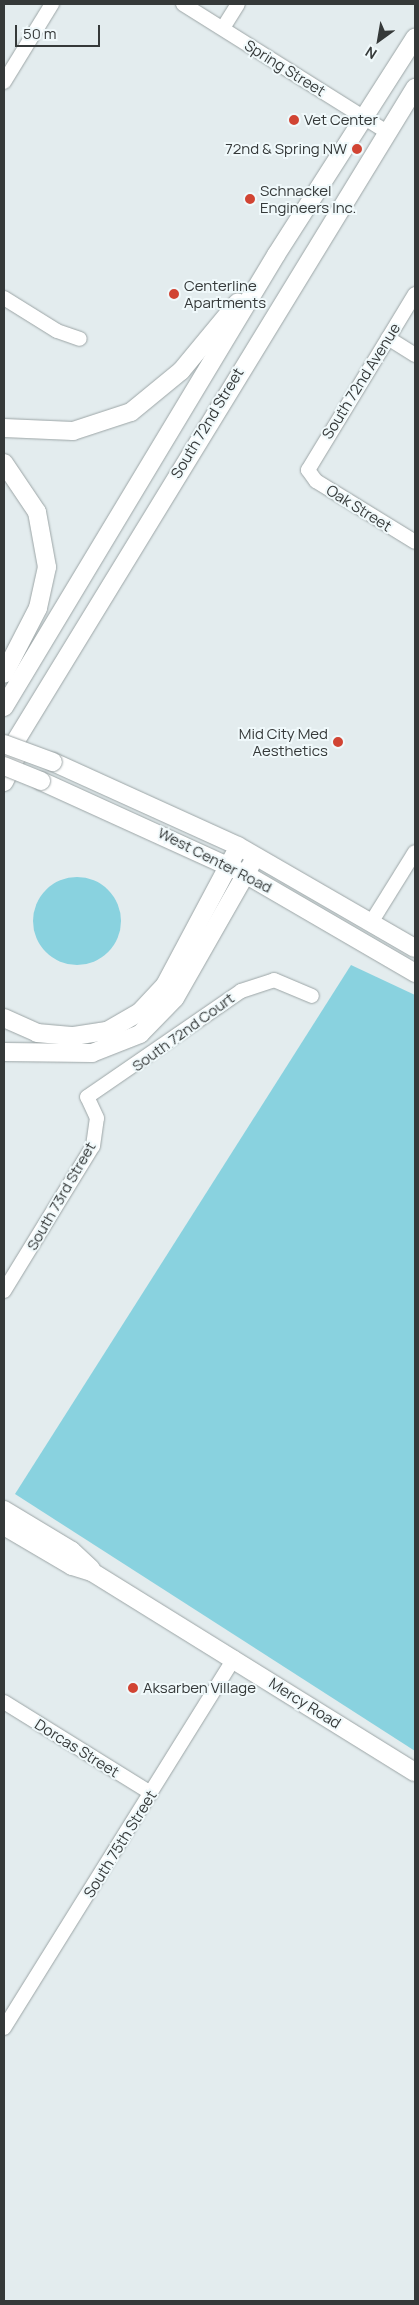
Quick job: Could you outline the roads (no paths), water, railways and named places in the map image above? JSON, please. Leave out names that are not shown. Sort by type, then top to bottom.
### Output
[{"type":"main road","name":"South 72nd Street","points":[[4,707],[276,255],[415,38]]},
{"type":"main road","name":"South 72nd Street","points":[[4,760],[415,88]]},
{"type":"main road","points":[[4,428],[51,433],[92,428],[148,401],[181,371],[276,255]]},
{"type":"main road","points":[[4,463],[26,489],[38,512],[47,567],[38,608],[4,674]]},
{"type":"main road","points":[[4,782],[86,624]]},
{"type":"main road","name":"West Center Road","points":[[4,744],[53,762],[238,846],[415,948]]},
{"type":"main road","name":"West Center Road","points":[[4,766],[245,874],[415,973]]},
{"type":"main road","points":[[4,1018],[36,1033],[74,1036],[107,1030],[140,1012],[165,985],[238,846]]},
{"type":"main road","points":[[4,1052],[92,1053],[140,1034],[175,998],[257,856]]},
{"type":"main road","name":"Mercy Road","points":[[4,1510],[72,1551],[92,1572]]},
{"type":"main road","name":"Mercy Road","points":[[4,1526],[72,1566],[92,1572],[234,1658],[415,1772]]},
{"type":"street","points":[[4,82],[52,4]]},
{"type":"street","name":"Spring Street","points":[[183,4],[387,132]]},
{"type":"street","points":[[223,28],[238,4]]},
{"type":"street","name":"South 72nd Avenue","points":[[308,470],[415,294]]},
{"type":"street","points":[[4,298],[56,331],[80,339]]},
{"type":"street","points":[[388,338],[415,355]]},
{"type":"street","name":"Oak Street","points":[[308,470],[316,481],[415,542]]},
{"type":"street","points":[[372,922],[415,852]]},
{"type":"street","name":"South 72nd Court","points":[[88,1097],[241,991],[274,980],[312,996]]},
{"type":"street","name":"South 73rd Street","points":[[4,1291],[93,1146],[97,1118],[88,1097]]},
{"type":"street","name":"South 75th Street","points":[[4,2028],[234,1658]]},
{"type":"street","name":"Dorcas Street","points":[[4,1702],[151,1793]]},
{"type":"place","name":"Vet Center","points":[[294,120]]},
{"type":"place","name":"72nd & Spring NW","points":[[357,149]]},
{"type":"place","name":"Schnackel Engineers Inc.","points":[[250,199]]},
{"type":"place","name":"Centerline Apartments","points":[[174,294]]},
{"type":"place","name":"Mid City Med Aesthetics","points":[[338,742]]},
{"type":"place","name":"Aksarben Village","points":[[133,1688]]}]
